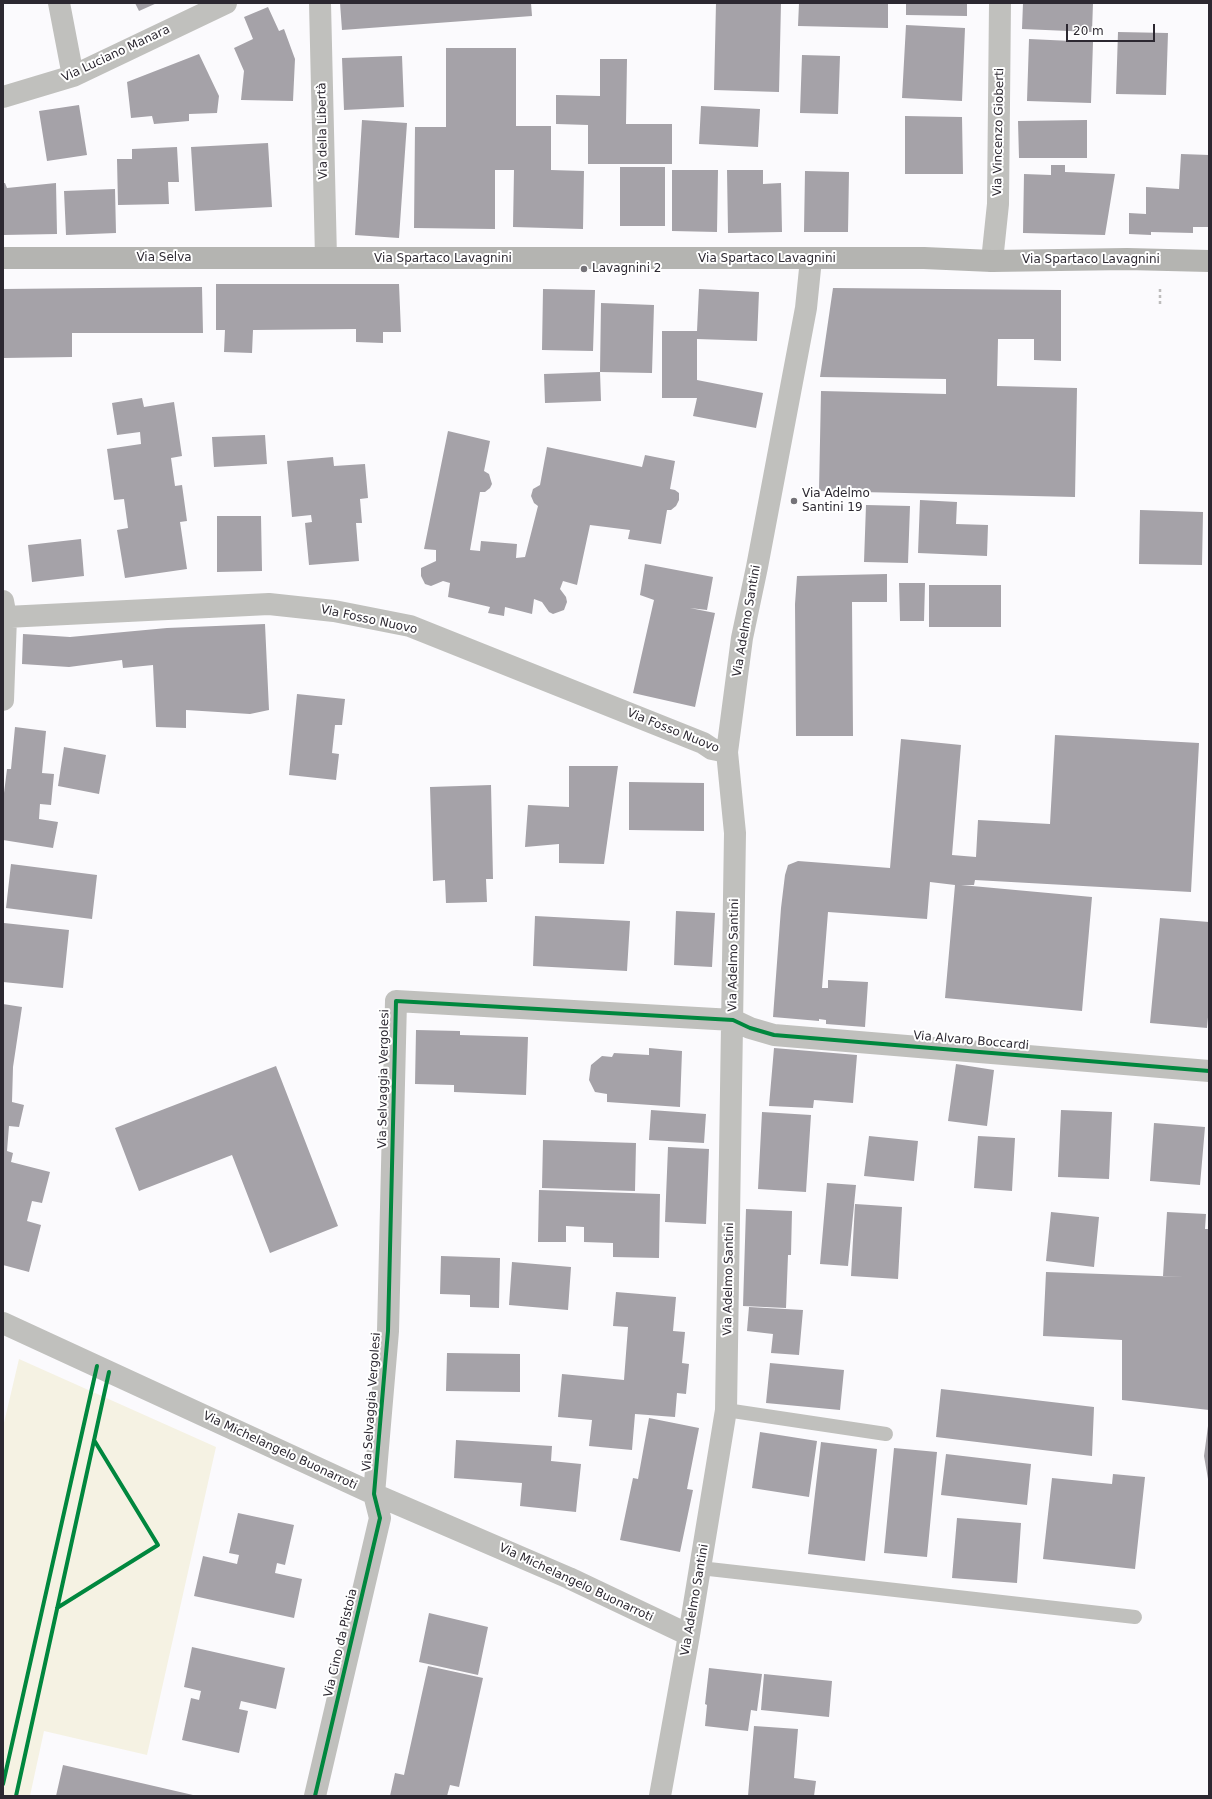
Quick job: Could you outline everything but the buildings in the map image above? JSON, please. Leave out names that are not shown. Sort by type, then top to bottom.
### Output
[{"type":"main road","name":"Via Selva","points":[[3,258],[326,258]]},
{"type":"main road","name":"Via Spartaco Lavagnini","points":[[326,258],[810,260],[924,258],[992,261],[1127,259],[1209,261]]},
{"type":"street","points":[[59,3],[73,76]]},
{"type":"street","name":"Via Luciano Manara","points":[[3,97],[73,76],[226,3]]},
{"type":"street","name":"Via della Libertà","points":[[320,3],[326,258]]},
{"type":"street","name":"Via Vincenzo Gioberti","points":[[992,261],[998,204],[1000,3]]},
{"type":"street","name":"Via Adelmo Santini","points":[[660,1796],[689,1635],[726,1410],[735,833],[726,752],[742,638],[757,567],[806,308],[810,260]]},
{"type":"street","name":"Via Fosso Nuovo","points":[[4,609],[269,604],[334,611],[410,626],[703,743],[712,749],[726,752]]},
{"type":"street","points":[[3,700],[4,609]]},
{"type":"street","name":"Via Selvaggia Vergolesi","points":[[374,1494],[388,1332],[396,1001],[733,1020]]},
{"type":"street","name":"Via Alvaro Boccardi","points":[[733,1020],[750,1028],[774,1035],[1209,1071]]},
{"type":"street","name":"Via Michelangelo Buonarroti","points":[[3,1323],[374,1494],[569,1578],[689,1635]]},
{"type":"street","name":"Via Cino da Pistoia","points":[[315,1796],[380,1518],[374,1494]]},
{"type":"lane","points":[[726,1410],[886,1434]]},
{"type":"lane","points":[[700,1568],[1135,1617]]},
{"type":"path","points":[[1160,290],[1160,305]]},
{"type":"shaded area","points":[[19,1359],[216,1447],[147,1755],[44,1731],[30,1796],[3,1796],[3,1427]]},
{"type":"cycle path","points":[[315,1796],[380,1518],[374,1494],[388,1331],[396,1001],[733,1020],[750,1028],[774,1035],[1209,1071]]},
{"type":"cycle path","points":[[3,1784],[97,1366]]},
{"type":"cycle path","points":[[16,1796],[109,1372]]},
{"type":"cycle path","points":[[57,1608],[158,1545],[94,1440]]},
{"type":"place","name":"Lavagnini 2","points":[[584,269]]},
{"type":"place","name":"Via Adelmo Santini 19","points":[[794,501]]}]
